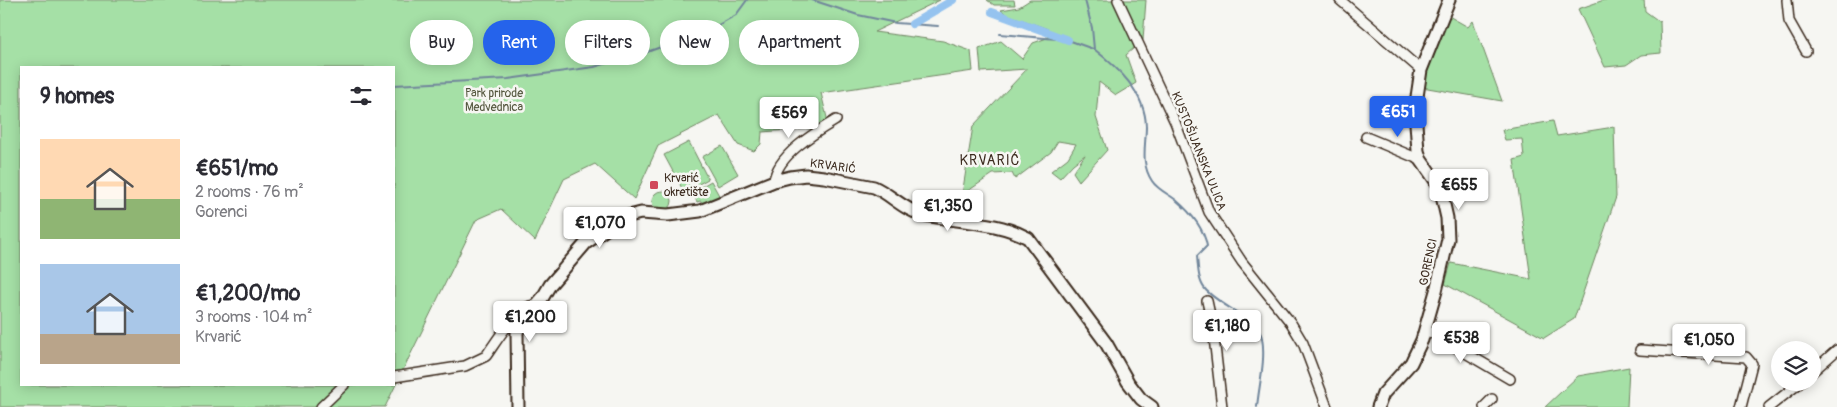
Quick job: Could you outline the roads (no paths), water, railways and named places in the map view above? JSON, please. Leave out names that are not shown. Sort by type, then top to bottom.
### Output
[{"type":"street","name":"KUSTOŠIJANSKA ULICA","points":[[1118,0],[1176,122],[1209,212],[1242,262],[1291,323],[1303,343],[1327,407]]},
{"type":"street","points":[[1340,0],[1421,70]]},
{"type":"street","name":"GORENCI","points":[[1378,407],[1383,394],[1411,363],[1422,340],[1440,277],[1448,239],[1447,218],[1440,187],[1421,160],[1418,151],[1415,110],[1421,70],[1449,0]]},
{"type":"street","points":[[1787,0],[1789,21],[1806,52]]},
{"type":"street","points":[[774,181],[775,174],[781,163],[793,151],[814,133],[836,120]]},
{"type":"street","points":[[1366,137],[1421,160]]},
{"type":"street","name":"KRVARIĆ","points":[[518,407],[517,332],[550,285],[586,243],[629,216],[641,213],[668,215],[700,211],[774,181],[806,175],[874,187],[884,191],[918,213],[999,226],[1028,238],[1106,343],[1128,382],[1141,399],[1152,407]]},
{"type":"street","points":[[1207,301],[1222,407]]},
{"type":"street","points":[[395,377],[465,366],[481,360],[514,318],[522,310],[535,305]]},
{"type":"street","points":[[1425,328],[1510,379]]},
{"type":"street","points":[[1640,350],[1746,357],[1752,364],[1741,407]]},
{"type":"street","points":[[1821,364],[1837,350]]},
{"type":"street","points":[[321,407],[343,386]]},
{"type":"street","points":[[1769,407],[1789,391]]},
{"type":"street","points":[[1484,407],[1492,399]]},
{"type":"waterway","points":[[395,85],[508,79],[594,67],[647,52],[711,29],[736,15],[747,0]]},
{"type":"waterway","points":[[812,0],[858,15],[896,23],[938,26]]},
{"type":"waterway","points":[[912,24],[953,0]]},
{"type":"waterway","points":[[1085,0],[1092,28],[1094,49],[1129,82],[1141,102],[1146,126],[1144,154],[1148,174],[1157,186],[1186,210],[1196,221],[1203,233],[1207,246],[1197,256],[1203,286],[1211,295],[1254,325],[1262,338],[1262,372],[1257,407]]},
{"type":"waterway","points":[[992,12],[1068,40]]},
{"type":"waterway","points":[[1000,34],[1068,40],[1093,49]]},
{"type":"place","name":"Krvarić okretište","points":[[654,185]]},
{"type":"district","name":"KRVARIĆ","points":[[990,160]]},
{"type":"park label","name":"Park prirode Medvednica","points":[[494,100]]}]
